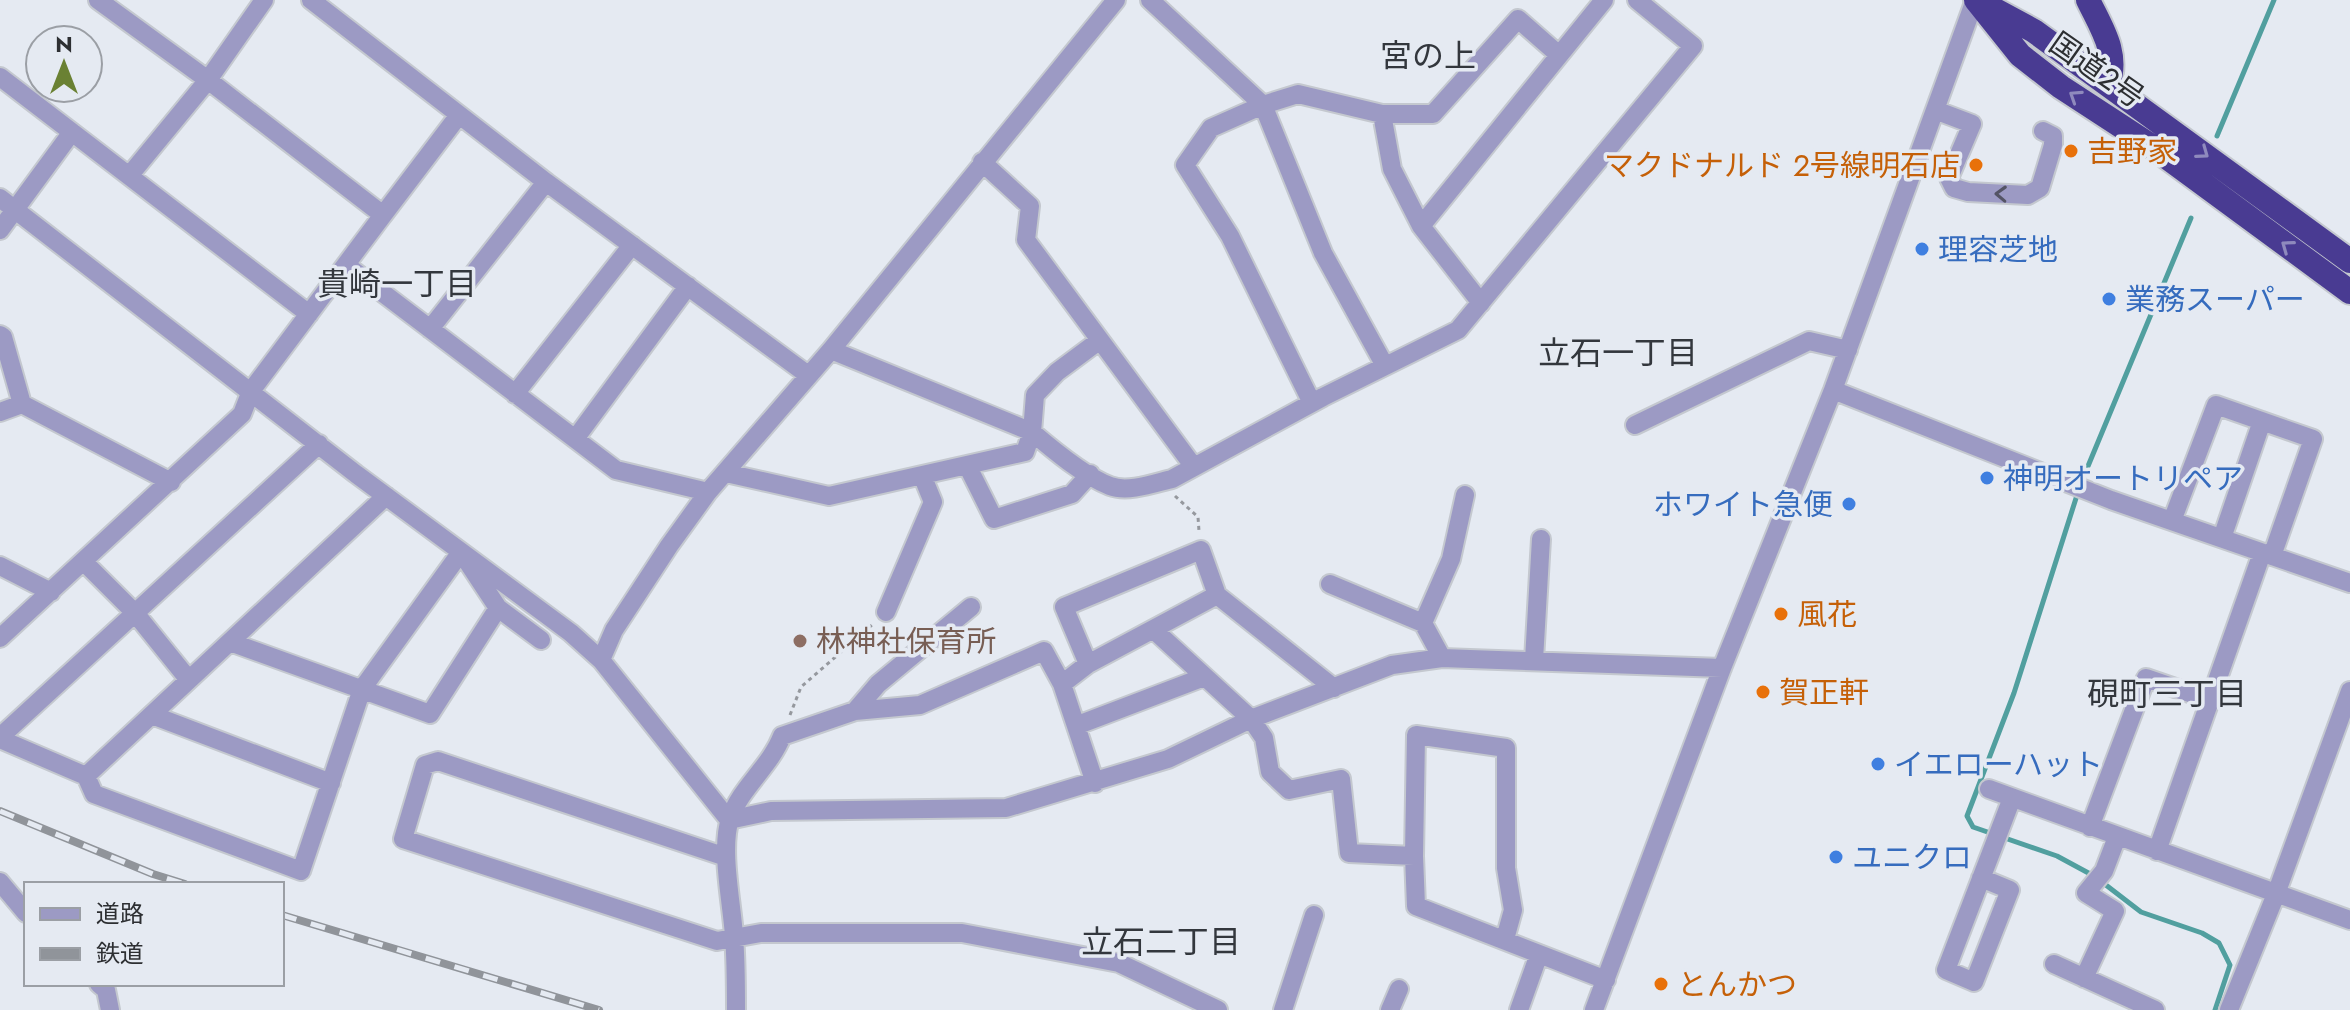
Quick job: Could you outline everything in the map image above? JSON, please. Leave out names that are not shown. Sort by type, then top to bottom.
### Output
[{"type":"highway","name":"国道2号","points":[[1976,0],[2034,31],[2350,261]]},
{"type":"highway","name":"国道2号","points":[[1976,0],[2020,55],[2061,87],[2153,147],[2350,292]]},
{"type":"highway","points":[[2088,0],[2112,49],[2113,69],[2108,85]]},
{"type":"street","points":[[98,0],[383,215]]},
{"type":"street","points":[[129,176],[208,80],[264,0]]},
{"type":"street","points":[[311,0],[546,182],[808,375]]},
{"type":"street","points":[[601,660],[614,630],[708,492],[831,350],[1116,0]]},
{"type":"street","points":[[1150,0],[1263,105],[1323,253],[1385,366]]},
{"type":"street","points":[[1421,226],[1604,0]]},
{"type":"street","points":[[831,350],[1032,432],[1054,451],[1112,487],[1146,486],[1172,479],[1312,403],[1458,330],[1693,46],[1637,0]]},
{"type":"street","points":[[1594,1010],[1722,668],[1833,390],[1976,0]]},
{"type":"street","points":[[1312,403],[1230,236],[1185,165],[1211,128],[1263,105],[1298,94],[1382,114],[1433,114],[1518,19],[1559,55]]},
{"type":"street","points":[[0,77],[309,314]]},
{"type":"street","points":[[1935,110],[1972,124],[1949,178],[1954,188],[1968,192],[2028,195],[2036,192],[2040,188],[2053,145],[2053,136],[2043,131]]},
{"type":"street","points":[[1382,114],[1392,169],[1421,226],[1481,303]]},
{"type":"street","points":[[0,638],[242,414],[251,391],[459,115]]},
{"type":"street","points":[[0,230],[8,203],[72,132]]},
{"type":"street","points":[[982,162],[1030,206],[1026,240],[1194,467]]},
{"type":"street","points":[[430,329],[546,182]]},
{"type":"street","points":[[8,203],[386,496],[571,633],[601,660],[729,820]]},
{"type":"street","points":[[515,394],[632,245]]},
{"type":"street","points":[[346,265],[616,470],[708,492]]},
{"type":"street","points":[[575,439],[688,286]]},
{"type":"street","points":[[0,335],[22,404],[171,482]]},
{"type":"street","points":[[726,473],[829,496],[1025,452],[1032,432],[1035,395],[1057,372],[1100,340]]},
{"type":"street","points":[[1635,425],[1809,341],[1848,350]]},
{"type":"street","points":[[1833,390],[2081,488],[2350,583]]},
{"type":"street","points":[[0,412],[22,404]]},
{"type":"street","points":[[2157,851],[2210,700],[2313,439],[2216,405],[2172,521]]},
{"type":"street","points":[[2222,538],[2262,421]]},
{"type":"street","points":[[319,444],[0,738],[86,776],[94,794],[301,871],[362,689],[461,552]]},
{"type":"street","points":[[967,465],[994,519],[1072,494],[1090,474]]},
{"type":"street","points":[[886,612],[933,502],[922,475]]},
{"type":"street","points":[[1423,623],[1451,559],[1465,495]]},
{"type":"street","points":[[86,776],[386,496]]},
{"type":"street","points":[[1534,660],[1541,539]]},
{"type":"street","points":[[1088,664],[1064,607],[1201,550],[1217,595],[1334,688]]},
{"type":"street","points":[[461,552],[498,608],[541,640]]},
{"type":"street","points":[[84,562],[135,613],[189,680]]},
{"type":"street","points":[[0,566],[51,592]]},
{"type":"street","points":[[1330,584],[1423,623],[1442,658]]},
{"type":"street","points":[[1062,684],[1088,664],[1217,595]]},
{"type":"street","points":[[855,711],[878,684],[971,607]]},
{"type":"street","points":[[230,642],[430,714],[498,608]]},
{"type":"street","points":[[1154,630],[1251,719],[1264,738],[1270,772],[1289,790],[1341,779],[1349,853],[1414,856]]},
{"type":"street","points":[[736,1010],[735,939],[726,857],[729,820],[751,782],[777,749],[782,736],[855,711],[920,705],[1044,651],[1062,684],[1078,725],[1095,783]]},
{"type":"street","points":[[729,820],[771,811],[1006,808],[1168,759],[1251,719],[1392,665],[1442,658],[1722,668]]},
{"type":"street","points":[[1078,725],[1204,677]]},
{"type":"street","points":[[2090,827],[2146,678],[2210,700]]},
{"type":"street","points":[[2229,1010],[2276,894],[2350,691]]},
{"type":"street","points":[[152,715],[331,783]]},
{"type":"street","points":[[1505,939],[1513,910],[1506,868],[1506,748],[1416,735],[1416,906],[1606,980]]},
{"type":"street","points":[[726,857],[438,761],[425,765],[403,839],[717,941],[761,933],[962,933],[1119,963],[1218,1010]]},
{"type":"street","points":[[1989,789],[2350,920]]},
{"type":"street","points":[[1981,878],[2010,890],[1974,982],[1946,970],[1981,878],[2012,798]]},
{"type":"street","points":[[2084,978],[2115,911],[2086,893],[2098,878],[2117,837]]},
{"type":"street","points":[[0,882],[24,911]]},
{"type":"street","points":[[1283,1010],[1314,915]]},
{"type":"street","points":[[1519,1010],[1539,954]]},
{"type":"street","points":[[2054,964],[2155,1010]]},
{"type":"street","points":[[101,986],[106,990],[110,1010]]},
{"type":"street","points":[[1390,1010],[1399,989]]},
{"type":"path","points":[[1160,482],[1198,517],[1201,550]]},
{"type":"path","points":[[782,736],[801,687],[886,612]]},
{"type":"waterway","points":[[2217,136],[2274,0]]},
{"type":"waterway","points":[[2081,483],[2191,218]]},
{"type":"waterway","points":[[2078,492],[2014,693],[1967,816],[1973,827],[2057,856],[2094,876]]},
{"type":"waterway","points":[[2102,882],[2141,912],[2202,933],[2219,943],[2230,965],[2215,1010]]},
{"type":"railway","points":[[0,811],[179,882]]},
{"type":"railway","points":[[284,916],[599,1010]]},
{"type":"place","name":"吉野家","points":[[2071,151]]},
{"type":"place","name":"マクドナルド 2号線明石店","points":[[1976,165]]},
{"type":"place","name":"理容芝地","points":[[1922,249]]},
{"type":"place","name":"業務スーパー","points":[[2109,299]]},
{"type":"place","name":"神明オートリペア","points":[[1987,478]]},
{"type":"place","name":"ホワイト急便","points":[[1849,504]]},
{"type":"place","name":"風花","points":[[1781,614]]},
{"type":"place","name":"林神社保育所","points":[[800,641]]},
{"type":"place","name":"賀正軒","points":[[1763,692]]},
{"type":"place","name":"イエローハット","points":[[1878,764]]},
{"type":"place","name":"ユニクロ","points":[[1836,857]]},
{"type":"place","name":"とんかつ","points":[[1661,984]]},
{"type":"district","name":"宮の上","points":[[1428,56]]},
{"type":"district","name":"貴崎一丁目","points":[[397,284]]},
{"type":"district","name":"立石一丁目","points":[[1618,353]]},
{"type":"district","name":"硯町三丁目","points":[[2167,694]]},
{"type":"district","name":"立石二丁目","points":[[1161,942]]}]
